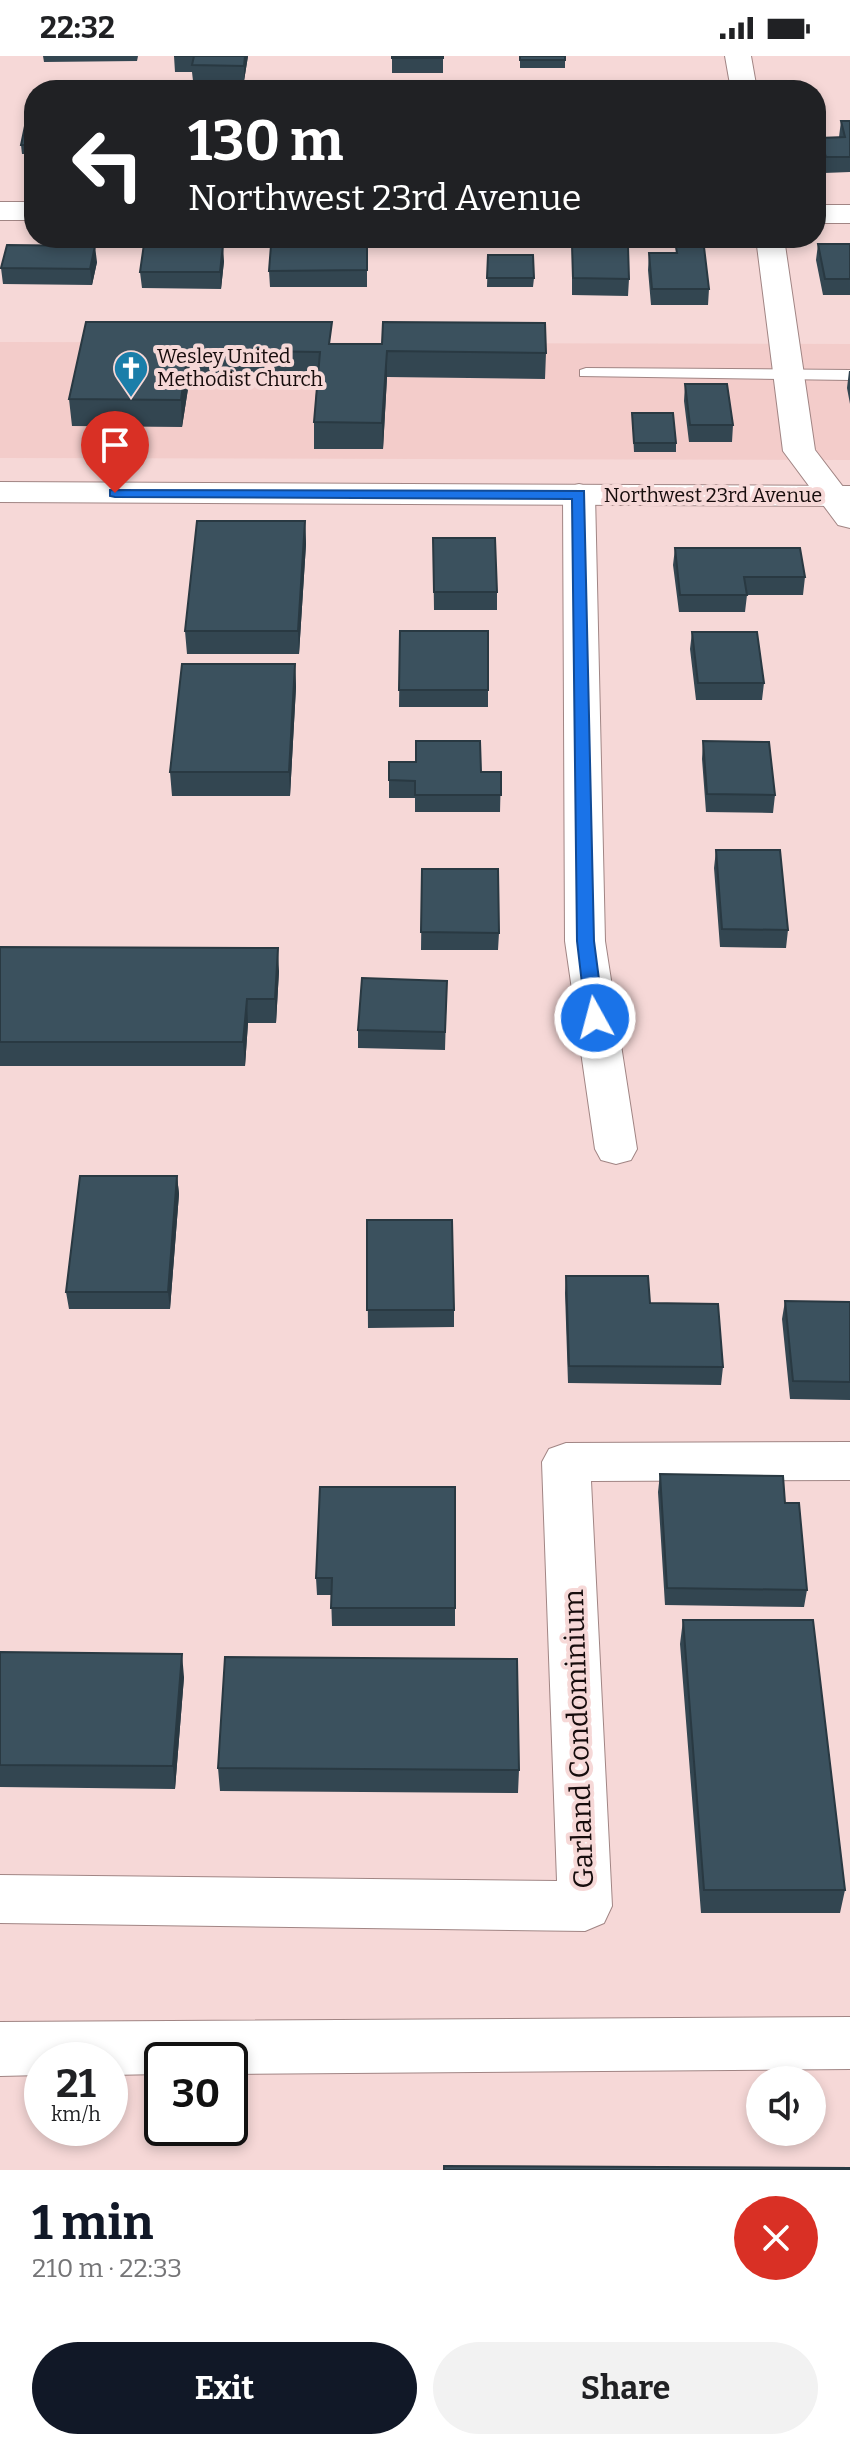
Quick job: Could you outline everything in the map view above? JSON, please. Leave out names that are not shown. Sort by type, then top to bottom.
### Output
[{"type":"main road","name":"Northwest 23rd Avenue","points":[[0,492],[579,494],[844,503]]},
{"type":"street","points":[[738,56],[742,80]]},
{"type":"street","points":[[0,211],[24,211]]},
{"type":"street","points":[[826,214],[850,214]]},
{"type":"street","points":[[771,248],[799,451],[844,503]]},
{"type":"street","points":[[579,494],[585,941],[616,1149]]},
{"type":"street","name":"Garland Condominium","points":[[0,1899],[585,1906],[566,1462],[850,1461]]},
{"type":"street","points":[[0,2049],[850,2043]]},
{"type":"lane","points":[[586,373],[850,375]]},
{"type":"shaded area","points":[[0,342],[850,344],[850,460],[0,458]]},
{"type":"building","points":[[194,56],[245,56],[244,66],[192,65]]},
{"type":"building","points":[[443,56],[443,58],[392,58]]},
{"type":"building","points":[[520,56],[565,56],[565,60],[520,60]]},
{"type":"building","points":[[841,121],[850,121],[850,157],[826,157],[826,138],[845,137]]},
{"type":"building","points":[[826,244],[850,244],[850,279],[825,279],[819,248],[826,248]]},
{"type":"building","points":[[7,245],[24,245],[24,248],[95,248],[90,269],[1,268]]},
{"type":"building","points":[[143,248],[223,248],[220,272],[140,272]]},
{"type":"building","points":[[271,248],[367,248],[367,270],[269,271]]},
{"type":"building","points":[[572,248],[628,248],[629,279],[573,278]]},
{"type":"building","points":[[676,248],[704,248],[709,289],[652,289],[649,253],[677,253]]},
{"type":"building","points":[[488,255],[533,255],[534,278],[487,278]]},
{"type":"building","points":[[86,322],[332,322],[329,344],[382,344],[383,322],[545,323],[546,353],[387,351],[382,423],[314,422],[320,352],[188,350],[181,400],[69,399]]},
{"type":"building","points":[[685,384],[727,384],[733,425],[690,425]]},
{"type":"building","points":[[632,413],[673,413],[676,443],[634,443]]},
{"type":"building","points":[[197,521],[305,521],[298,631],[185,631]]},
{"type":"building","points":[[433,538],[495,538],[497,592],[434,592]]},
{"type":"building","points":[[675,548],[800,548],[805,577],[744,577],[747,595],[680,595]]},
{"type":"building","points":[[400,631],[488,631],[488,690],[399,690]]},
{"type":"building","points":[[692,632],[757,632],[764,683],[698,683]]},
{"type":"building","points":[[182,664],[295,664],[289,772],[170,772]]},
{"type":"building","points":[[416,741],[480,741],[481,772],[501,772],[501,795],[415,795],[415,781],[389,780],[389,762],[416,762]]},
{"type":"building","points":[[703,741],[769,742],[775,795],[707,794]]},
{"type":"building","points":[[716,850],[780,850],[788,930],[722,929]]},
{"type":"building","points":[[422,869],[498,869],[499,933],[421,932]]},
{"type":"building","points":[[0,947],[278,948],[275,999],[247,999],[243,1042],[0,1042]]},
{"type":"building","points":[[362,978],[447,981],[445,1032],[358,1030]]},
{"type":"building","points":[[80,1176],[177,1176],[168,1292],[66,1292]]},
{"type":"building","points":[[367,1220],[452,1220],[454,1310],[367,1310]]},
{"type":"building","points":[[566,1276],[648,1276],[650,1303],[718,1304],[723,1367],[569,1366]]},
{"type":"building","points":[[785,1301],[850,1302],[850,1382],[793,1381]]},
{"type":"building","points":[[660,1474],[783,1476],[785,1503],[799,1503],[807,1590],[667,1588]]},
{"type":"building","points":[[320,1487],[455,1487],[455,1608],[331,1608],[332,1578],[316,1578]]},
{"type":"building","points":[[683,1620],[813,1620],[845,1890],[704,1890]]},
{"type":"building","points":[[0,1652],[182,1654],[173,1766],[0,1765]]},
{"type":"building","points":[[225,1657],[517,1659],[519,1770],[218,1768]]},
{"type":"building","points":[[444,2166],[850,2168],[850,2170],[444,2170]]},
{"type":"place","name":"Wesley United Methodist Church","points":[[131,399]]},
{"type":"route","points":[[115,493],[579,494],[585,941],[595,1018]]}]
